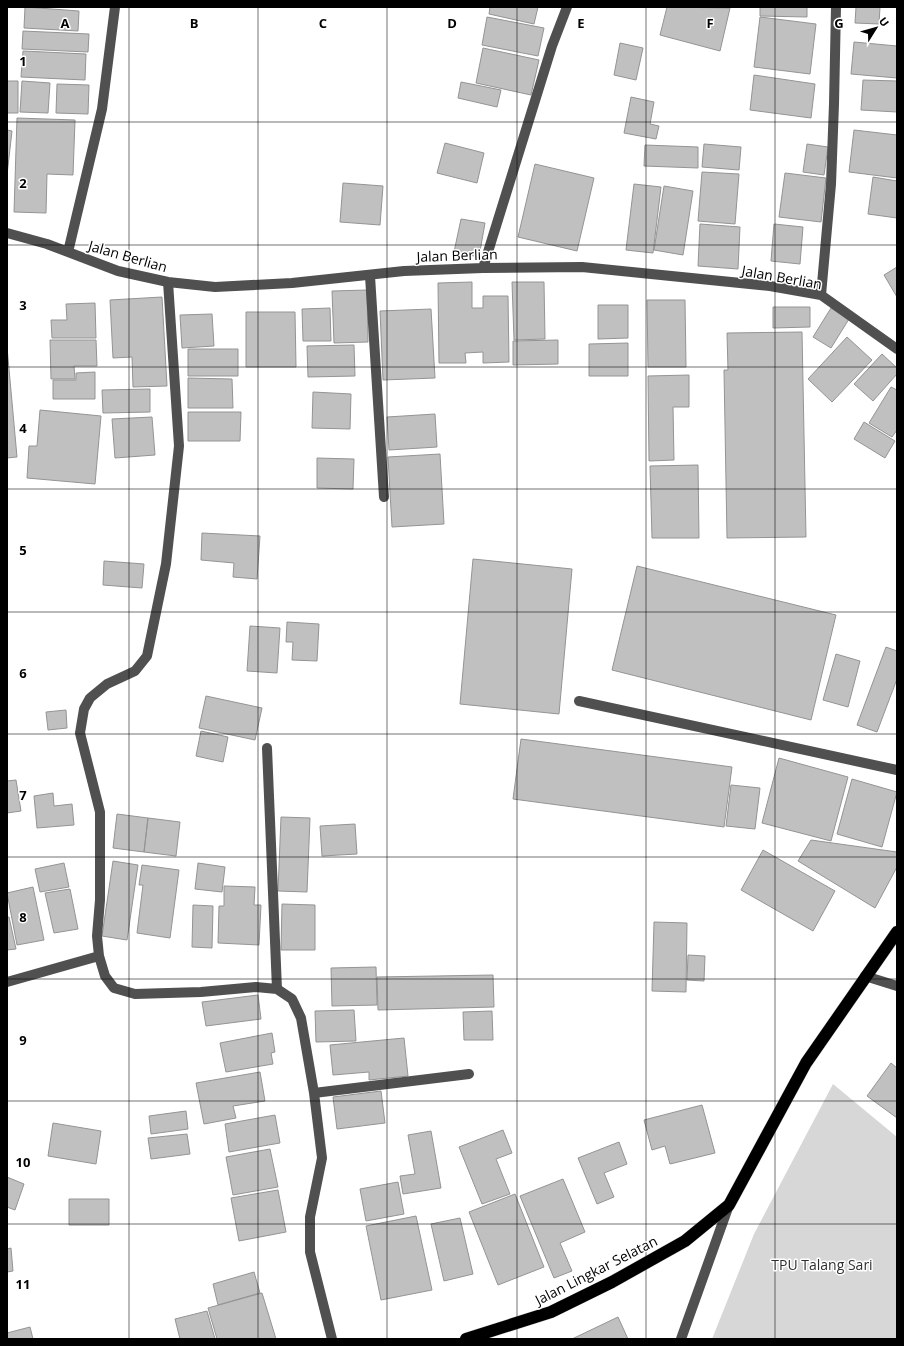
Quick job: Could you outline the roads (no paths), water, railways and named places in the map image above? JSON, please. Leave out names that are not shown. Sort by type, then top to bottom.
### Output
[{"type":"highway","points":[[729,1205],[806,1063],[897,932]]},
{"type":"highway","name":"Jalan Lingkar Selatan","points":[[466,1339],[552,1312],[612,1282],[686,1240],[729,1205]]},
{"type":"street","points":[[68,252],[102,109],[115,7]]},
{"type":"street","points":[[483,268],[552,46],[567,7]]},
{"type":"street","points":[[821,295],[831,184],[836,7]]},
{"type":"street","name":"Jalan Berlian","points":[[7,233],[68,252],[118,271],[168,282],[215,287],[292,283],[370,276],[404,271],[483,268],[582,267],[770,286],[821,295],[897,349]]},
{"type":"street","points":[[370,276],[384,497]]},
{"type":"street","points":[[168,282],[179,446],[166,564],[147,656],[135,671],[107,684],[90,698],[84,709],[80,733],[100,812],[100,900],[97,936],[99,956],[105,976],[114,988],[135,994],[201,992],[256,987],[277,989],[292,999],[301,1018],[314,1093],[322,1158],[310,1217],[310,1252],[332,1339]]},
{"type":"street","points":[[579,701],[897,770]]},
{"type":"street","points":[[267,748],[277,989]]},
{"type":"street","points":[[7,982],[99,956]]},
{"type":"street","points":[[865,976],[897,986]]},
{"type":"street","points":[[314,1093],[469,1074]]},
{"type":"street","points":[[681,1339],[729,1205]]},
{"type":"park label","name":"TPU Talang Sari","points":[[822,1264]]}]
